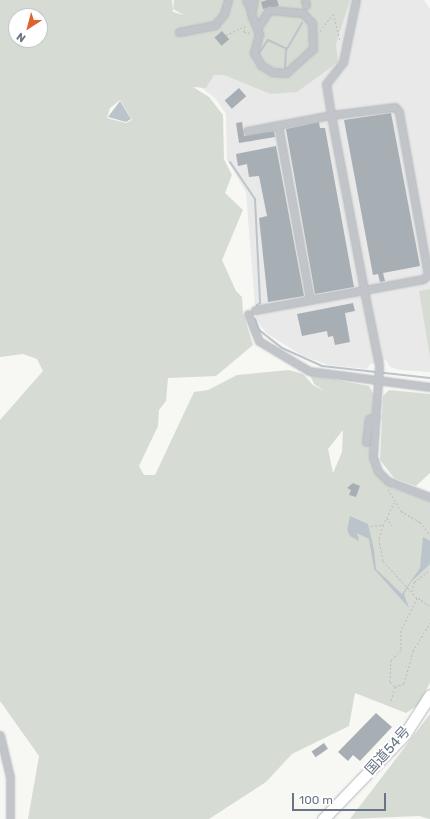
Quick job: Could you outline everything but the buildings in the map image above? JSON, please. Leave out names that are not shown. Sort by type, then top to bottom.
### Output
[{"type":"highway","name":"国道54号","points":[[323,819],[405,734],[430,695]]},
{"type":"street","points":[[179,32],[215,25],[222,18],[228,0]]},
{"type":"street","points":[[246,0],[259,30]]},
{"type":"street","points":[[252,12],[254,0]]},
{"type":"street","points":[[356,0],[345,43],[343,62],[326,84],[364,290],[379,381],[373,457],[378,471],[388,482],[430,495]]},
{"type":"street","points":[[268,10],[300,12],[310,18],[313,38],[308,56],[288,72],[280,73],[269,70],[255,57],[259,30],[264,22],[268,10]]},
{"type":"street","points":[[247,131],[388,105],[399,112],[428,274],[423,279],[256,310]]},
{"type":"street","points":[[278,125],[310,300]]},
{"type":"street","points":[[248,314],[259,340],[309,371],[430,387]]},
{"type":"street","points":[[366,442],[369,419],[376,416]]},
{"type":"street","points":[[0,735],[10,777],[10,819]]},
{"type":"path","points":[[313,38],[333,14],[336,31],[345,43]]},
{"type":"path","points":[[226,35],[245,26],[246,33],[259,30]]},
{"type":"path","points":[[387,486],[394,501],[401,511],[420,522],[430,535]]},
{"type":"path","points":[[394,501],[383,525],[379,539],[383,561],[417,598],[430,606]]},
{"type":"path","points":[[387,517],[392,526]]},
{"type":"path","points":[[371,526],[383,525]]},
{"type":"path","points":[[412,592],[414,582],[430,570]]},
{"type":"path","points":[[395,687],[390,682],[391,660],[401,650],[401,631],[417,598]]},
{"type":"path","points":[[395,687],[404,683],[413,651],[430,623]]},
{"type":"path","points":[[391,701],[395,687]]},
{"type":"shaded area","points":[[0,0],[172,0],[173,12],[184,15],[173,9],[174,0],[350,0],[336,44],[338,62],[297,92],[271,94],[224,75],[214,75],[206,88],[193,87],[209,97],[223,115],[224,159],[232,175],[225,193],[243,210],[222,260],[236,291],[242,297],[243,313],[253,345],[216,376],[168,378],[166,401],[159,410],[158,426],[139,466],[144,475],[155,475],[194,392],[208,390],[237,375],[289,370],[303,374],[313,385],[324,391],[314,384],[310,375],[369,386],[374,395],[370,449],[376,474],[393,488],[430,501],[430,683],[418,705],[406,713],[355,693],[349,726],[292,754],[266,782],[209,819],[28,819],[39,756],[0,701],[0,420],[43,371],[37,359],[23,354],[0,357]],"holes":[[[120,100],[132,120],[126,123],[107,118],[110,108]],[[343,430],[342,452],[333,473],[328,449]]]},
{"type":"shaded area","points":[[325,0],[424,0],[430,9],[430,372],[400,370],[390,367],[386,360],[370,364],[367,369],[328,365],[303,356],[266,333],[256,319],[246,192],[227,160],[226,114],[215,98],[198,85]]},
{"type":"shaded area","points":[[120,101],[131,119],[126,122],[108,117]]},
{"type":"shaded area","points":[[430,289],[430,357],[419,291]]},
{"type":"shaded area","points":[[389,390],[430,394],[430,473],[416,486],[394,478],[380,460],[383,396]]},
{"type":"shaded area","points":[[350,516],[368,524],[374,550],[376,569],[402,594],[420,568],[423,537],[430,541],[430,564],[411,582],[404,594],[409,608],[374,569],[369,539],[357,533],[359,541],[350,536],[347,530]]},
{"type":"shaded area","points":[[430,714],[430,819],[419,816],[350,819]]},
{"type":"waterway","points":[[259,53],[268,40],[287,49],[302,23]]},
{"type":"waterway","points":[[285,68],[286,49]]},
{"type":"waterway","points":[[230,162],[255,199],[260,303],[257,305]]},
{"type":"waterway","points":[[255,319],[259,330],[282,348],[322,366],[430,378]]}]
